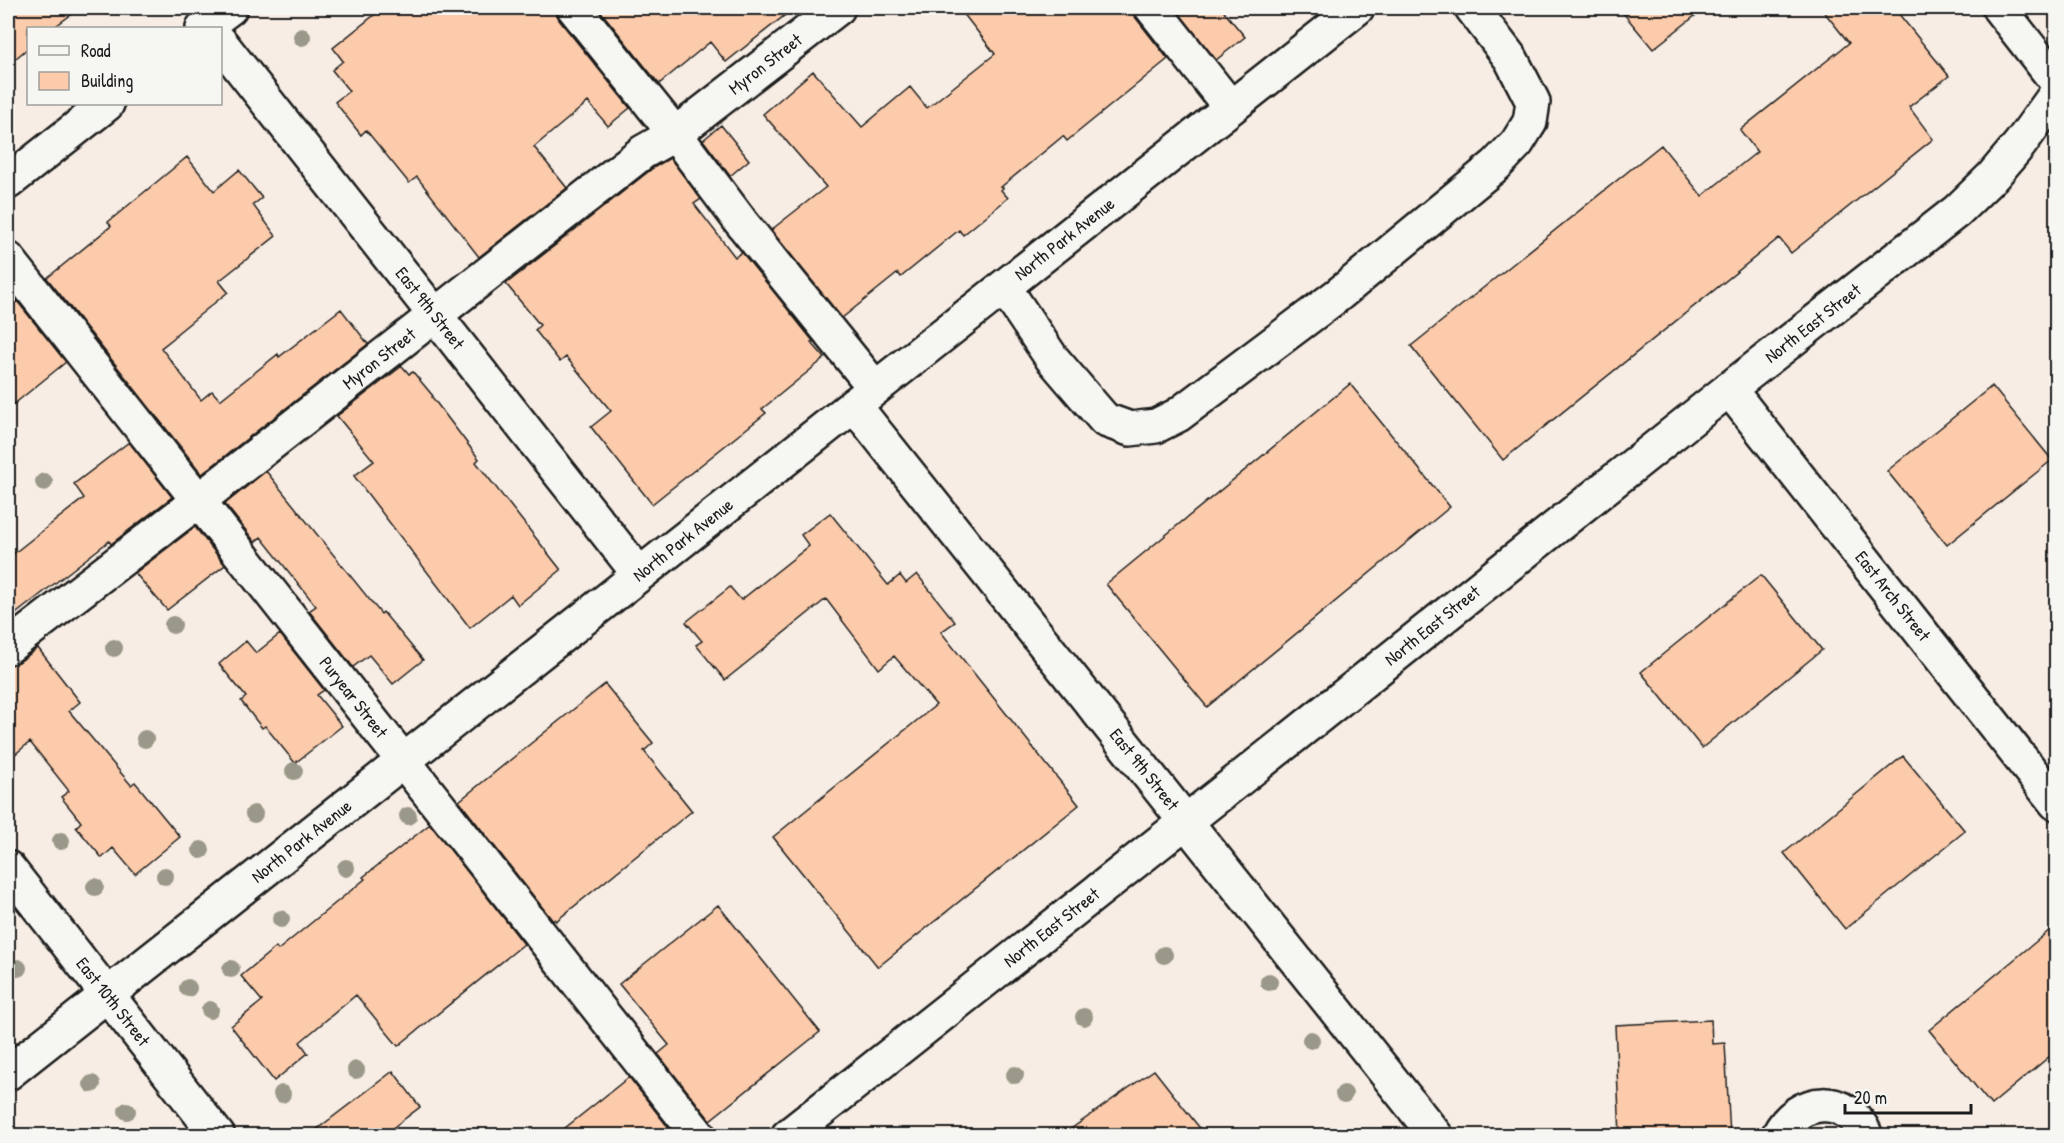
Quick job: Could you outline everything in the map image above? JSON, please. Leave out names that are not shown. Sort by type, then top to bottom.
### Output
[{"type":"street","name":"East 9th Street","points":[[574,8],[675,134],[741,222],[864,397],[1186,821],[1436,1136]]},
{"type":"street","name":"Myron Street","points":[[8,647],[643,152],[675,134],[838,8]]},
{"type":"street","points":[[1152,8],[1230,107]]},
{"type":"street","name":"North Park Avenue","points":[[8,1073],[1357,8]]},
{"type":"street","points":[[1004,287],[1051,357],[1105,420],[1130,429],[1156,426],[1178,415],[1338,295],[1496,165],[1517,143],[1530,122],[1533,102],[1511,59],[1472,8]]},
{"type":"street","points":[[1999,8],[2056,81]]},
{"type":"street","name":"East 9th Street","points":[[222,37],[435,315],[639,574]]},
{"type":"street","name":"North East Street","points":[[788,1136],[1729,389],[1957,211],[1993,176],[2020,144],[2056,94]]},
{"type":"street","points":[[8,182],[106,105]]},
{"type":"street","name":"Puryear Street","points":[[8,259],[699,1136]]},
{"type":"street","name":"East Arch Street","points":[[1729,389],[2056,803]]},
{"type":"street","name":"East 10th Street","points":[[8,868],[218,1136]]},
{"type":"street","points":[[1778,1136],[1784,1124],[1794,1113],[1807,1107],[1822,1105],[1837,1107],[1852,1114],[1866,1136]]},
{"type":"building","points":[[8,8],[80,8],[54,27],[27,27],[27,49],[8,65]]},
{"type":"building","points":[[383,8],[556,8],[559,20],[630,108],[608,126],[588,102],[534,147],[567,188],[479,257],[417,177],[409,183],[366,130],[361,135],[335,102],[349,91],[332,70],[343,61],[333,48]]},
{"type":"building","points":[[598,8],[794,8],[726,62],[710,42],[659,84]]},
{"type":"building","points":[[959,8],[1128,8],[1168,59],[1067,141],[1063,136],[1001,187],[1008,198],[963,235],[959,230],[901,277],[898,273],[842,318],[771,230],[826,187],[763,114],[813,71],[862,127],[910,87],[927,108],[995,54]]},
{"type":"building","points":[[1175,8],[1221,8],[1245,37],[1216,60]]},
{"type":"building","points":[[1619,8],[1705,8],[1653,49]]},
{"type":"building","points":[[1821,8],[1894,8],[1949,76],[1909,107],[1933,139],[1791,253],[1779,238],[1503,460],[1411,346],[1661,145],[1702,196],[1757,152],[1740,130],[1849,43]]},
{"type":"building","points":[[721,125],[749,160],[730,176],[703,140]]},
{"type":"building","points":[[187,157],[214,191],[239,170],[262,198],[253,205],[276,236],[219,281],[228,292],[161,348],[201,400],[212,391],[220,400],[278,354],[279,357],[341,309],[368,344],[202,474],[47,278],[111,226],[108,222]]},
{"type":"building","points":[[670,158],[701,199],[694,204],[735,257],[742,252],[825,358],[762,409],[766,413],[652,504],[591,427],[611,411],[566,357],[560,362],[535,330],[540,325],[506,284],[653,168]]},
{"type":"building","points":[[17,301],[66,362],[8,409],[8,309]]},
{"type":"building","points":[[402,366],[409,374],[413,372],[433,396],[479,459],[476,462],[561,570],[518,605],[511,595],[470,628],[354,476],[374,461],[337,416]]},
{"type":"building","points":[[1350,384],[1450,507],[1207,707],[1106,584]]},
{"type":"building","points":[[1992,386],[2052,460],[1947,545],[1887,471]]},
{"type":"building","points":[[129,442],[172,497],[111,544],[109,541],[13,616],[15,618],[8,624],[8,558],[84,498],[74,484]]},
{"type":"building","points":[[266,471],[381,614],[383,612],[423,660],[393,684],[369,655],[353,667],[309,611],[316,606],[261,537],[255,542],[225,504]]},
{"type":"building","points":[[830,513],[888,585],[900,575],[906,583],[917,574],[955,622],[941,632],[1079,805],[878,967],[773,837],[936,705],[894,656],[879,669],[826,599],[725,680],[696,645],[702,641],[686,622],[730,587],[741,600],[809,546],[801,535]]},
{"type":"building","points":[[195,527],[225,565],[167,610],[135,573]]},
{"type":"building","points":[[1761,575],[1822,650],[1702,748],[1641,672]]},
{"type":"building","points":[[280,634],[324,690],[317,695],[342,726],[295,763],[265,726],[262,728],[241,701],[246,697],[219,664],[246,641],[256,653]]},
{"type":"building","points":[[38,648],[80,702],[69,711],[131,785],[135,782],[180,837],[135,874],[113,848],[102,858],[76,827],[81,822],[61,797],[69,791],[30,742],[8,760],[8,665],[19,662]]},
{"type":"building","points":[[605,684],[653,743],[644,751],[692,811],[556,921],[555,919],[553,921],[459,801]]},
{"type":"building","points":[[1903,756],[1965,831],[1845,929],[1784,853]]},
{"type":"building","points":[[430,824],[524,944],[398,1046],[356,995],[300,1042],[308,1053],[274,1081],[231,1026],[262,1001],[241,976],[276,947],[278,950],[365,879],[363,877]]},
{"type":"building","points":[[718,905],[820,1032],[710,1120],[658,1054],[669,1045],[619,984]]},
{"type":"building","points":[[2056,925],[2056,1051],[1991,1105],[1929,1030]]},
{"type":"building","points":[[1711,1020],[1712,1044],[1725,1043],[1730,1136],[1620,1136],[1615,1025]]},
{"type":"building","points":[[1154,1070],[1206,1136],[1061,1136]]},
{"type":"building","points":[[393,1071],[420,1107],[382,1136],[308,1136]]},
{"type":"building","points":[[629,1077],[675,1136],[555,1136]]}]
